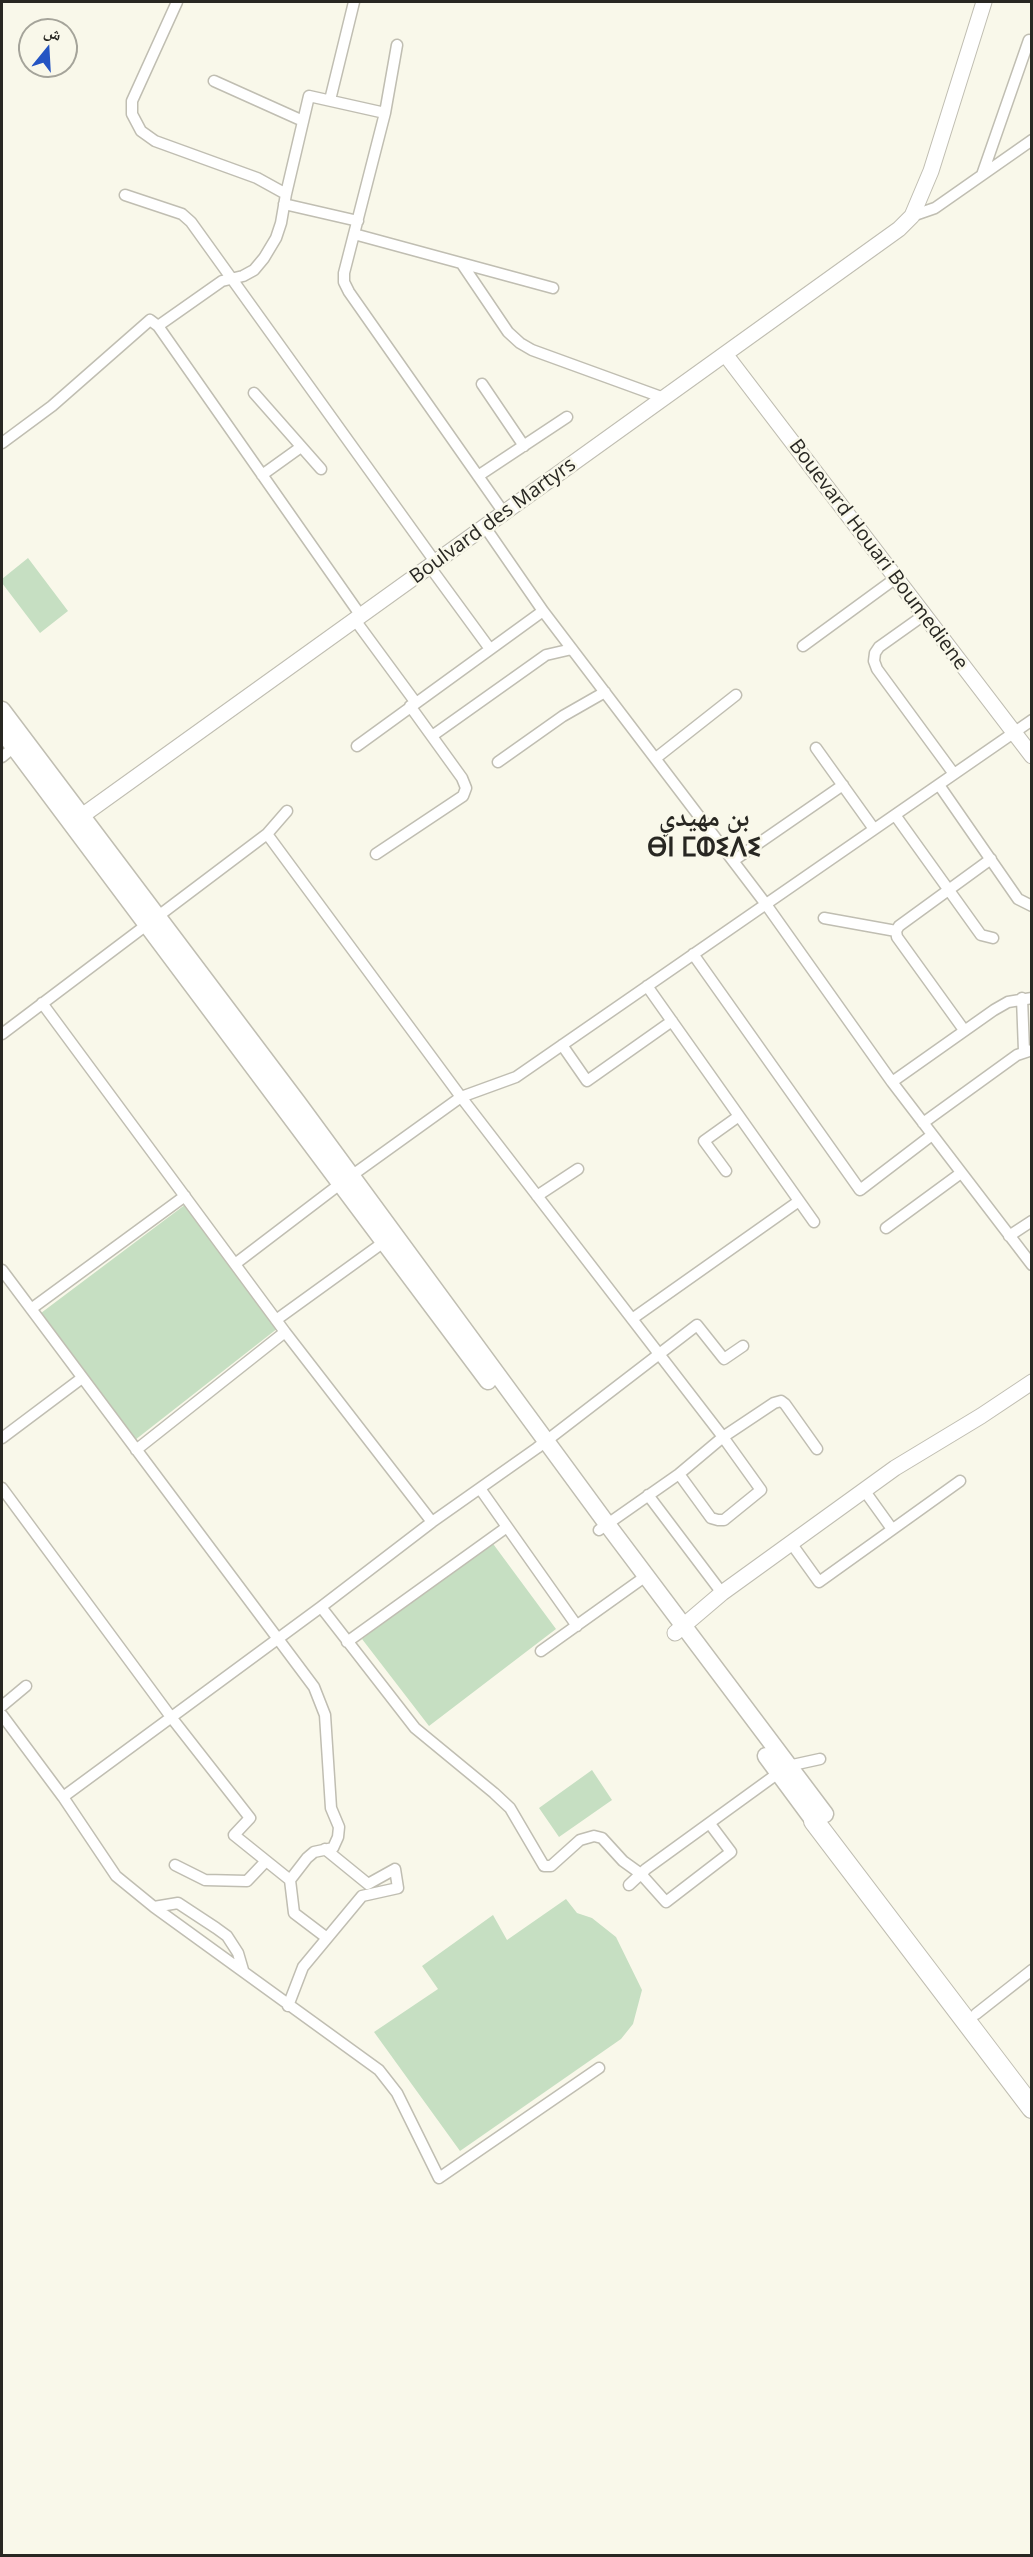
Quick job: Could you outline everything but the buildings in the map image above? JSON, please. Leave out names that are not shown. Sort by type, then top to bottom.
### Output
[{"type":"highway","points":[[820,1817],[1032,2087]]},
{"type":"highway","points":[[820,1817],[1032,2108]]},
{"type":"main road","points":[[2,710],[76,819],[820,1817]]},
{"type":"main road","points":[[2,730],[8,752],[76,819]]},
{"type":"main road","points":[[346,1180],[384,1242],[542,1445]]},
{"type":"street","points":[[177,2],[132,101],[132,114],[141,131],[155,141],[257,178],[285,199],[358,221]]},
{"type":"street","points":[[330,100],[354,2]]},
{"type":"street","points":[[912,216],[931,171],[984,2]]},
{"type":"street","points":[[982,175],[1029,40]]},
{"type":"street","points":[[397,45],[385,113],[344,273],[344,282],[504,513]]},
{"type":"street","points":[[214,81],[303,121]]},
{"type":"street","points":[[158,326],[222,281],[232,280],[254,270],[264,258],[276,238],[309,96],[385,113]]},
{"type":"street","points":[[912,216],[935,208],[1032,140]]},
{"type":"street","points":[[1021,147],[1032,156]]},
{"type":"street","points":[[125,195],[182,214],[204,239],[490,649]]},
{"type":"street","name":"Boulvard des Martyrs","points":[[76,819],[899,229],[912,216]]},
{"type":"street","points":[[354,234],[553,288]]},
{"type":"street","points":[[462,264],[508,332],[520,344],[664,398]]},
{"type":"street","points":[[2,443],[51,406],[150,320],[158,326],[262,475],[358,618],[432,736],[462,778],[465,788],[463,796],[376,854]]},
{"type":"street","name":"Bouevard Houari Boumediene","points":[[725,354],[1032,756]]},
{"type":"street","points":[[482,384],[524,446]]},
{"type":"street","points":[[254,393],[321,469]]},
{"type":"street","points":[[478,476],[567,417]]},
{"type":"street","points":[[262,475],[301,447]]},
{"type":"street","points":[[485,527],[543,611],[765,903],[892,1082],[1032,1265]]},
{"type":"street","points":[[802,646],[896,579]]},
{"type":"street","points":[[357,746],[543,611]]},
{"type":"street","points":[[924,615],[879,647],[874,661],[877,669],[954,774]]},
{"type":"street","points":[[432,736],[546,656],[572,649]]},
{"type":"street","points":[[498,762],[563,716],[605,692]]},
{"type":"street","points":[[656,758],[736,695]]},
{"type":"street","points":[[235,1264],[461,1097],[516,1077],[1032,720]]},
{"type":"street","points":[[816,748],[874,829]]},
{"type":"street","points":[[733,861],[843,785]]},
{"type":"street","points":[[939,785],[1018,899],[1032,906]]},
{"type":"street","points":[[2,1034],[267,834],[287,811]]},
{"type":"street","points":[[895,815],[981,935],[993,938]]},
{"type":"street","points":[[267,834],[461,1097],[659,1353],[761,1490],[724,1520],[718,1520],[711,1518],[679,1474]]},
{"type":"street","points":[[964,1030],[897,937],[896,931],[899,926],[991,859]]},
{"type":"street","points":[[824,918],[896,931]]},
{"type":"street","points":[[693,954],[860,1190],[932,1135]]},
{"type":"street","points":[[647,986],[814,1222]]},
{"type":"street","points":[[892,1082],[994,1010],[1027,998],[1028,1051],[923,1123]]},
{"type":"street","points":[[42,1003],[285,1332],[432,1522]]},
{"type":"street","points":[[562,1045],[587,1081],[672,1021]]},
{"type":"street","points":[[726,1171],[704,1141],[739,1116]]},
{"type":"street","points":[[537,1196],[578,1169]]},
{"type":"street","points":[[886,1228],[961,1173]]},
{"type":"street","points":[[31,1309],[185,1196]]},
{"type":"street","points":[[632,1318],[799,1201]]},
{"type":"street","points":[[1009,1236],[1032,1221]]},
{"type":"street","points":[[276,1320],[384,1242]]},
{"type":"street","points":[[2,1270],[314,1687],[325,1715],[331,1808],[339,1827],[338,1837],[333,1848],[314,1852],[307,1858],[290,1880],[294,1913],[327,1938]]},
{"type":"street","points":[[63,1797],[321,1607],[432,1522],[481,1490],[542,1445],[697,1325],[724,1359],[742,1346]]},
{"type":"street","points":[[136,1450],[285,1332]]},
{"type":"street","points":[[2,1438],[82,1378]]},
{"type":"street","points":[[680,1630],[722,1593],[895,1468],[1032,1382]]},
{"type":"street","points":[[603,1527],[679,1474],[723,1437],[774,1403],[780,1401],[785,1404],[817,1449]]},
{"type":"street","points":[[791,1543],[819,1582],[960,1481]]},
{"type":"street","points":[[2,1488],[171,1717],[250,1818],[234,1835],[290,1880]]},
{"type":"street","points":[[481,1490],[577,1626]]},
{"type":"street","points":[[864,1490],[892,1529]]},
{"type":"street","points":[[648,1495],[722,1593]]},
{"type":"street","points":[[347,1642],[507,1527]]},
{"type":"street","points":[[540,1651],[642,1579]]},
{"type":"street","points":[[321,1607],[415,1728],[510,1808],[544,1866],[551,1866],[580,1840],[594,1836],[602,1838],[623,1861],[641,1874],[666,1902],[732,1852],[710,1824]]},
{"type":"street","points":[[2,1706],[26,1686]]},
{"type":"street","points":[[2,1715],[5,1729],[63,1797],[116,1876],[154,1908],[379,2070],[397,2093],[439,2178],[599,2068]]},
{"type":"street","points":[[629,1886],[641,1874],[784,1770],[820,1759]]},
{"type":"street","points":[[288,2006],[303,1967],[362,1896],[398,1888],[395,1869],[368,1884],[325,1850]]},
{"type":"street","points":[[175,1865],[205,1880],[247,1881],[266,1861]]},
{"type":"street","points":[[154,1908],[178,1903],[216,1928],[227,1936],[238,1953],[243,1970]]},
{"type":"street","points":[[976,2014],[1032,1970]]},
{"type":"green space","points":[[28,558],[68,611],[40,633],[2,583],[2,579]]},
{"type":"green space","points":[[186,1204],[278,1328],[135,1440],[41,1313]]},
{"type":"green space","points":[[491,1541],[556,1629],[429,1726],[362,1639]]},
{"type":"green space","points":[[592,1770],[612,1800],[559,1837],[539,1808]]},
{"type":"green space","points":[[566,1899],[577,1913],[592,1918],[616,1937],[642,1990],[633,2024],[621,2039],[460,2151],[374,2032],[438,1989],[422,1966],[493,1915],[507,1940]]},
{"type":"district","name":"بن مهيدي ⴱⵏ ⵎⵀⵉⴷⵉ","points":[[704,834]]}]
